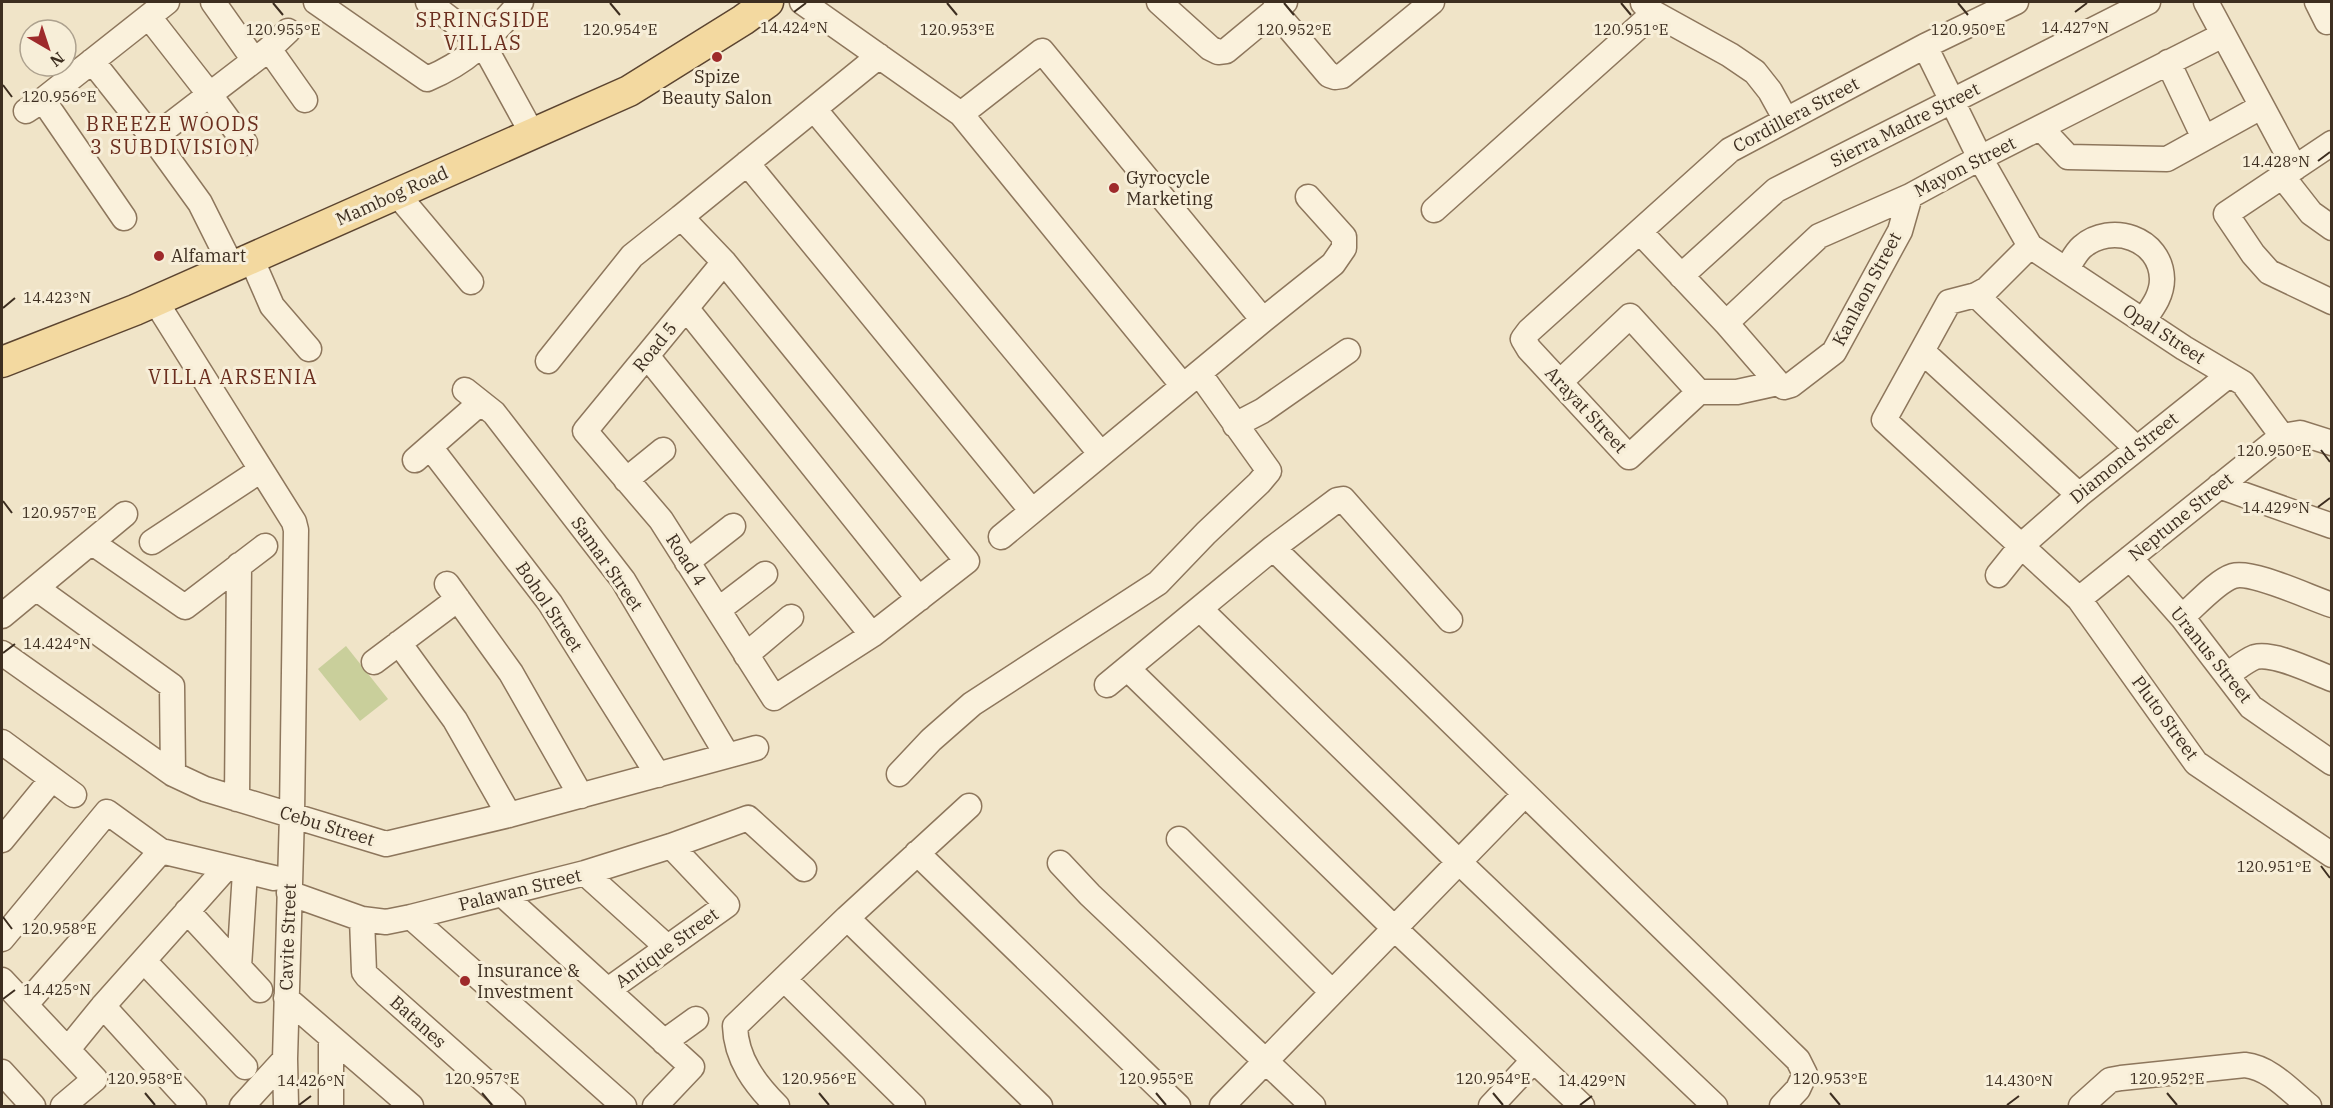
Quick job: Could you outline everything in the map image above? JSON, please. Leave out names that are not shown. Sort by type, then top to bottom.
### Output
[{"type":"main road","name":"Mambog Road","points":[[2,362],[156,302],[241,262],[533,135],[628,91],[768,2]]},
{"type":"street","points":[[124,218],[35,106],[167,2]]},
{"type":"street","points":[[213,2],[305,100]]},
{"type":"street","points":[[428,2],[483,44],[533,135]]},
{"type":"street","points":[[313,6],[427,79],[454,67],[483,44],[520,2]]},
{"type":"street","points":[[802,2],[961,114],[1191,380],[1235,425],[1269,471],[1206,532],[1158,583],[972,704],[931,740],[899,774]]},
{"type":"street","points":[[1159,2],[1210,48],[1218,52],[1227,51],[1279,6],[1329,75],[1335,77],[1342,76],[1432,2]]},
{"type":"street","name":"Cordillera Street","points":[[1523,339],[1529,331],[1730,150],[1925,46],[2016,2]]},
{"type":"street","name":"Sierra Madre Street","points":[[1681,276],[1776,190],[2148,2]]},
{"type":"street","points":[[2206,2],[2261,107],[2305,206],[2330,225]]},
{"type":"street","points":[[2317,2],[2327,22],[2331,20]]},
{"type":"street","points":[[1434,210],[1648,7],[1755,72],[1770,91],[1786,120]]},
{"type":"street","points":[[149,17],[245,143]]},
{"type":"street","points":[[153,138],[262,54],[288,31]]},
{"type":"street","name":"Mayon Street","points":[[1726,323],[1819,236],[1910,196],[2223,34]]},
{"type":"street","points":[[1925,46],[1980,158],[2030,246],[1996,282],[1976,295],[1949,302],[1923,352],[2079,495]]},
{"type":"street","points":[[961,114],[1042,51],[1263,320]]},
{"type":"street","points":[[548,361],[632,256],[879,56]]},
{"type":"street","points":[[92,61],[153,138],[272,306],[309,349]]},
{"type":"street","points":[[2168,62],[2204,138]]},
{"type":"street","points":[[2040,128],[2068,157],[2167,159],[2261,107]]},
{"type":"street","points":[[814,109],[1101,454]]},
{"type":"street","points":[[2331,143],[2226,214],[2253,254],[2269,272],[2331,302]]},
{"type":"street","points":[[747,163],[1032,511]]},
{"type":"street","points":[[397,195],[471,282]]},
{"type":"street","points":[[1001,537],[1333,264],[1344,248],[1344,237],[1308,196]]},
{"type":"street","name":"Kanlaon Street","points":[[1778,383],[1784,387],[1791,385],[1834,352],[1900,231],[1910,196]]},
{"type":"street","points":[[647,356],[872,636],[967,561],[724,262],[681,217]]},
{"type":"street","points":[[1560,382],[1630,316],[1699,392],[1737,392],[1778,383],[1726,323],[1640,232]]},
{"type":"street","points":[[2066,270],[2080,248],[2099,236],[2120,234],[2141,242],[2156,258],[2162,279],[2158,300],[2143,321]]},
{"type":"street","name":"Opal Street","points":[[2030,246],[2143,321],[2243,383],[2282,436]]},
{"type":"street","name":"Road 5","points":[[585,431],[724,262]]},
{"type":"street","points":[[1976,295],[2136,448]]},
{"type":"street","name":"Cavite Street","points":[[156,302],[294,522],[296,530],[292,814],[282,885],[286,998],[286,1107]]},
{"type":"street","points":[[686,309],[920,599]]},
{"type":"street","name":"Arayat Street","points":[[1523,339],[1529,349],[1629,457],[1699,392]]},
{"type":"street","points":[[1235,425],[1269,406],[1348,351]]},
{"type":"street","name":"Pluto Street","points":[[1923,352],[1884,420],[2079,599],[2196,763],[2331,855]]},
{"type":"street","name":"Diamond Street","points":[[1998,574],[2022,545],[2079,495],[2229,375]]},
{"type":"street","name":"Bohol Street","points":[[472,397],[423,453],[550,603],[658,775]]},
{"type":"street","name":"Samar Street","points":[[472,397],[494,413],[623,580],[728,755]]},
{"type":"street","name":"Road 4","points":[[585,431],[661,520],[774,698],[872,636]]},
{"type":"street","points":[[2282,436],[2300,433],[2331,443]]},
{"type":"street","name":"Neptune Street","points":[[2079,599],[2282,436]]},
{"type":"street","points":[[626,480],[663,450]]},
{"type":"street","points":[[152,542],[261,470]]},
{"type":"street","points":[[2219,486],[2331,526]]},
{"type":"street","points":[[1107,685],[1273,548],[1337,500],[1343,499],[1450,620]]},
{"type":"street","points":[[2,616],[125,514]]},
{"type":"street","points":[[687,561],[733,526]]},
{"type":"street","points":[[91,542],[185,607],[265,546]]},
{"type":"street","points":[[1273,548],[1798,1060],[1805,1074],[1798,1089],[1782,1107]]},
{"type":"street","name":"Uranus Street","points":[[2130,558],[2182,617],[2251,707],[2331,763]]},
{"type":"street","points":[[237,799],[239,566]]},
{"type":"street","points":[[718,610],[765,574]]},
{"type":"street","points":[[2182,617],[2225,580],[2235,575],[2260,579],[2331,605]]},
{"type":"street","points":[[36,588],[172,686],[173,774]]},
{"type":"street","points":[[374,662],[399,643],[452,592],[512,673],[581,796]]},
{"type":"street","points":[[1200,609],[1715,1107]]},
{"type":"street","points":[[746,655],[791,617]]},
{"type":"street","points":[[399,643],[455,720],[508,815]]},
{"type":"street","name":"Cebu Street","points":[[2,653],[173,774],[204,789],[386,844],[508,815],[756,748]]},
{"type":"street","points":[[2227,675],[2254,658],[2264,656],[2331,679]]},
{"type":"street","points":[[1128,669],[1582,1107]]},
{"type":"street","points":[[2,742],[74,795]]},
{"type":"street","points":[[2,840],[52,779]]},
{"type":"street","points":[[1222,1107],[1524,794]]},
{"type":"street","points":[[777,1107],[756,1085],[735,1044],[735,1026],[847,918],[969,806]]},
{"type":"street","points":[[2,939],[107,812],[161,851],[27,1004]]},
{"type":"street","name":"Palawan Street","points":[[161,851],[236,870],[282,885],[362,919],[386,922],[585,873],[671,846],[748,818],[804,869]]},
{"type":"street","points":[[1179,839],[1332,992]]},
{"type":"street","name":"Antique Street","points":[[608,990],[727,905],[671,846]]},
{"type":"street","points":[[917,853],[1178,1107]]},
{"type":"street","points":[[1060,863],[1090,895],[1312,1107]]},
{"type":"street","points":[[68,1048],[188,911],[236,870]]},
{"type":"street","points":[[236,870],[239,967]]},
{"type":"street","points":[[585,873],[667,947]]},
{"type":"street","points":[[502,894],[692,1067],[655,1107]]},
{"type":"street","points":[[188,911],[260,990]]},
{"type":"street","points":[[411,917],[624,1107]]},
{"type":"street","points":[[847,918],[1040,1107]]},
{"type":"street","name":"Batanes","points":[[362,919],[364,972],[367,976],[513,1107]]},
{"type":"street","points":[[144,961],[245,1067]]},
{"type":"street","points":[[784,979],[913,1107]]},
{"type":"street","points":[[2,980],[95,1079],[63,1107]]},
{"type":"street","points":[[286,998],[411,1107]]},
{"type":"street","points":[[103,1006],[194,1107]]},
{"type":"street","points":[[664,1042],[696,1019]]},
{"type":"street","points":[[331,1037],[331,1107]]},
{"type":"street","points":[[242,1107],[285,1059]]},
{"type":"street","points":[[1491,1107],[1533,1060]]},
{"type":"street","points":[[2081,1107],[2110,1080],[2245,1065],[2258,1067],[2269,1073],[2309,1107]]},
{"type":"street","points":[[2,1072],[33,1107]]},
{"type":"green space","points":[[346,646],[388,699],[360,721],[318,669]]},
{"type":"place","name":"Spize Beauty Salon","points":[[717,57]]},
{"type":"place","name":"Gyrocycle Marketing","points":[[1114,188]]},
{"type":"place","name":"Alfamart","points":[[159,256]]},
{"type":"place","name":"Insurance & Investment","points":[[465,981]]},
{"type":"district","name":"SPRINGSIDE VILLAS","points":[[483,32]]},
{"type":"district","name":"BREEZE WOODS 3 SUBDIVISION","points":[[173,136]]},
{"type":"district","name":"VILLA ARSENIA","points":[[233,377]]}]
